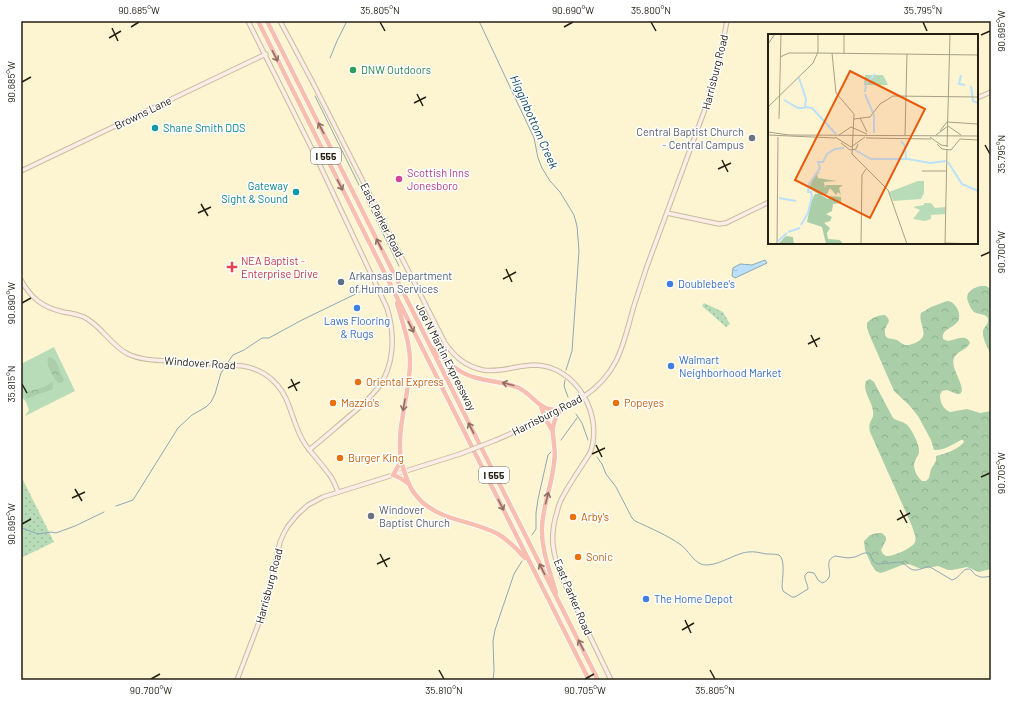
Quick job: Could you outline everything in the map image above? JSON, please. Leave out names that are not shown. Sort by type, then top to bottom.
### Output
[{"type":"highway","name":"Joe N Martin Expressway","points":[[258,21],[589,680]]},
{"type":"highway","name":"Joe N Martin Expressway","points":[[267,21],[598,680]]},
{"type":"highway","points":[[393,292],[406,334],[410,354],[409,379],[401,421],[400,444],[401,461],[409,485],[418,498],[432,509],[443,515],[497,533],[528,560]]},
{"type":"highway","points":[[430,345],[452,366],[465,374],[476,378],[512,385],[527,392],[542,408],[545,418],[551,426],[553,433]]},
{"type":"highway","points":[[540,405],[548,409],[561,410],[553,424],[555,453],[551,483],[543,518],[542,538],[545,555],[560,604]]},
{"type":"highway","points":[[401,461],[393,475],[409,485]]},
{"type":"street","points":[[248,21],[266,54],[318,161],[387,308],[392,331],[392,352],[388,369],[379,387],[356,411],[309,450]]},
{"type":"street","name":"East Parker Road","points":[[280,21],[315,86],[444,343],[452,353],[462,362],[485,370],[535,365],[554,369],[573,382],[589,405],[594,426],[594,440],[592,448],[560,502],[553,524],[552,539],[562,578],[611,680]]},
{"type":"street","name":"Harrisburg Road","points":[[237,680],[266,604],[278,550],[284,533],[297,515],[323,497],[460,454],[496,440],[545,418],[584,397],[606,377],[616,362],[620,352],[638,291],[713,87],[727,21]]},
{"type":"street","name":"Browns Lane","points":[[21,171],[266,54]]},
{"type":"street","points":[[978,98],[991,92]]},
{"type":"street","points":[[667,213],[718,224],[726,223],[768,202]]},
{"type":"street","name":"Windover Road","points":[[21,280],[28,292],[37,301],[50,308],[77,314],[91,321],[100,328],[116,346],[128,354],[145,359],[243,366],[254,368],[274,380],[282,391],[289,405],[301,438],[328,473],[338,492]]},
{"type":"green space","points":[[980,286],[986,286],[991,289],[991,355],[983,337],[983,331],[988,319],[984,315],[974,312],[970,307],[967,297],[971,290]]},
{"type":"green space","points":[[947,301],[954,304],[957,308],[959,320],[945,331],[943,339],[948,341],[966,338],[970,343],[955,356],[953,361],[962,391],[960,394],[957,394],[947,390],[942,391],[940,395],[941,403],[945,409],[950,412],[967,409],[980,413],[991,411],[991,569],[979,572],[967,567],[948,570],[938,566],[921,569],[909,564],[880,573],[875,570],[871,564],[865,550],[864,541],[870,535],[882,533],[886,537],[881,550],[886,556],[902,552],[907,549],[915,542],[916,538],[870,432],[869,425],[873,414],[865,388],[866,381],[870,379],[874,382],[893,418],[906,424],[912,432],[919,450],[914,464],[915,469],[918,477],[922,481],[926,481],[929,478],[931,469],[936,461],[936,456],[955,449],[964,442],[961,440],[944,448],[934,450],[931,440],[918,416],[894,391],[869,334],[867,323],[875,317],[885,315],[889,321],[885,330],[886,337],[897,340],[905,345],[912,344],[922,338],[924,332],[920,316],[921,313],[931,307]]},
{"type":"green space","points":[[704,303],[723,312],[730,324],[726,327],[702,306]]},
{"type":"green space","points":[[54,347],[75,391],[25,416],[29,410],[26,402],[21,396],[21,364]]},
{"type":"green space","points":[[50,357],[55,360],[64,380],[61,383],[58,383],[49,368],[48,358]]},
{"type":"green space","points":[[52,382],[52,390],[26,398],[25,393],[44,387]]},
{"type":"green space","points":[[21,476],[54,542],[21,558]]},
{"type":"water","points":[[765,260],[767,263],[735,278],[732,276],[733,268],[740,264],[752,265]]},
{"type":"waterway","points":[[330,58],[347,21]]},
{"type":"waterway","name":"Higginbottom Creek","points":[[479,21],[534,138],[538,158],[542,168],[550,181],[560,192],[574,215],[577,226],[579,251],[572,351],[566,370]]},
{"type":"waterway","points":[[315,96],[399,266]]},
{"type":"waterway","points":[[228,362],[233,355],[244,350],[262,338],[269,338],[366,289],[373,288]]},
{"type":"waterway","points":[[116,506],[133,500],[178,428],[192,415],[206,407],[211,402],[221,373],[225,367]]},
{"type":"waterway","name":"Higginbottom Creek","points":[[565,380],[564,386],[568,397]]},
{"type":"waterway","points":[[576,414],[582,423],[588,440]]},
{"type":"waterway","name":"Higginbottom Creek","points":[[561,440],[577,418]]},
{"type":"waterway","name":"Higginbottom Creek","points":[[532,535],[536,529],[538,499],[548,455],[551,452]]},
{"type":"waterway","points":[[597,457],[635,521],[676,541],[684,547],[698,563],[701,564],[706,565],[718,563],[748,552],[779,555],[783,565],[783,591],[792,597],[795,597],[808,589],[805,577],[808,572],[814,573],[818,580],[822,583],[827,580],[830,573],[829,562],[835,556],[848,558],[868,553],[877,564],[901,562],[914,570],[930,567],[952,580],[966,569],[971,570],[979,577],[991,576]]},
{"type":"waterway","points":[[21,526],[22,528],[38,534],[51,532],[56,533],[75,526],[104,512]]},
{"type":"waterway","name":"Higginbottom Creek","points":[[493,680],[493,641],[495,630],[514,574],[522,561]]},
{"type":"place","name":"DNW Outdoors","points":[[353,70]]},
{"type":"place","name":"Shane Smith DDS","points":[[155,128]]},
{"type":"place","name":"Central Baptist Church - Central Campus","points":[[752,138]]},
{"type":"place","name":"Scottish Inns Jonesboro","points":[[399,179]]},
{"type":"place","name":"Gateway Sight & Sound","points":[[296,192]]},
{"type":"place","name":"NEA Baptist - Enterprise Drive","points":[[232,267]]},
{"type":"place","name":"Arkansas Department of Human Services","points":[[341,282]]},
{"type":"place","name":"Doublebee's","points":[[670,284]]},
{"type":"place","name":"Laws Flooring & Rugs","points":[[357,308]]},
{"type":"place","name":"Walmart Neighborhood Market","points":[[671,366]]},
{"type":"place","name":"Oriental Express","points":[[358,382]]},
{"type":"place","name":"Mazzio's","points":[[333,403]]},
{"type":"place","name":"Popeyes","points":[[616,403]]},
{"type":"place","name":"Burger King","points":[[340,458]]},
{"type":"place","name":"Windover Baptist Church","points":[[371,516]]},
{"type":"place","name":"Arby's","points":[[573,517]]},
{"type":"place","name":"Sonic","points":[[578,557]]},
{"type":"place","name":"The Home Depot","points":[[646,599]]}]
